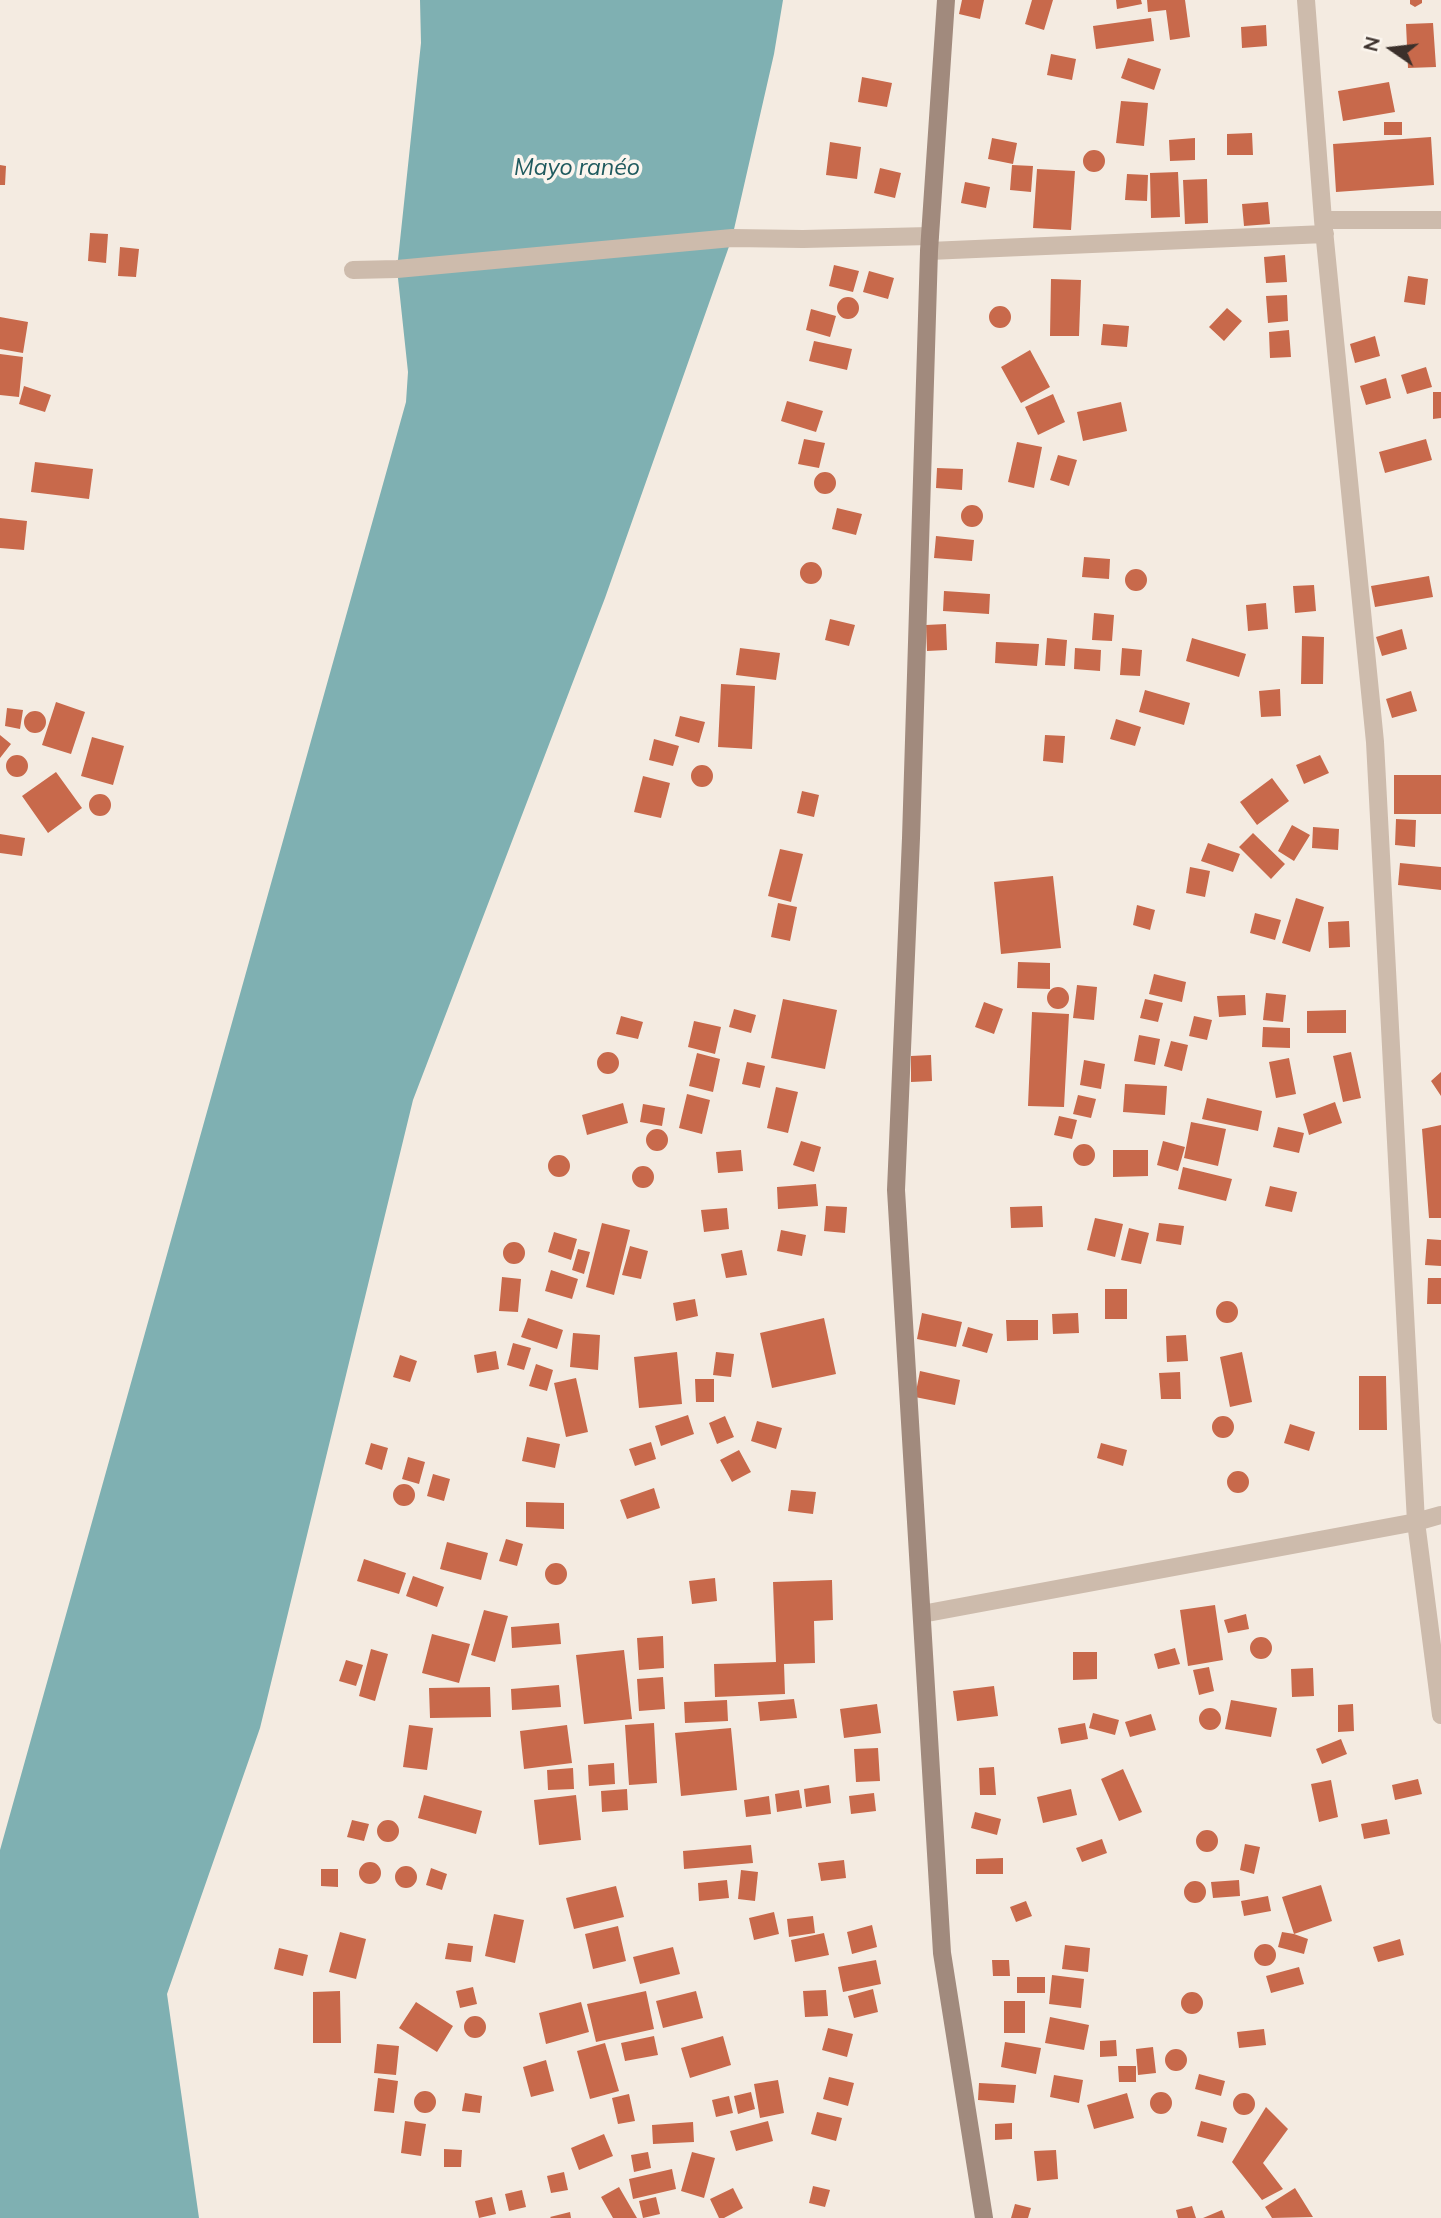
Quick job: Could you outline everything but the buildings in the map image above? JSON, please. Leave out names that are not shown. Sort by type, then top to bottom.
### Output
[{"type":"street","points":[[946,0],[930,243],[911,838],[896,1190],[943,1953],[984,2218]]},
{"type":"street","points":[[1306,0],[1324,227],[1375,742],[1416,1522],[1441,1715]]},
{"type":"street","points":[[353,270],[732,238],[930,243],[1441,220]]},
{"type":"street","points":[[922,1614],[1416,1522],[1441,1515]]},
{"type":"water","name":"Mayo ranéo","points":[[420,0],[783,0],[774,54],[732,238],[605,598],[413,1100],[260,1728],[167,1994],[199,2218],[0,2218],[0,1850],[406,402],[408,372],[397,269],[421,43]]}]
